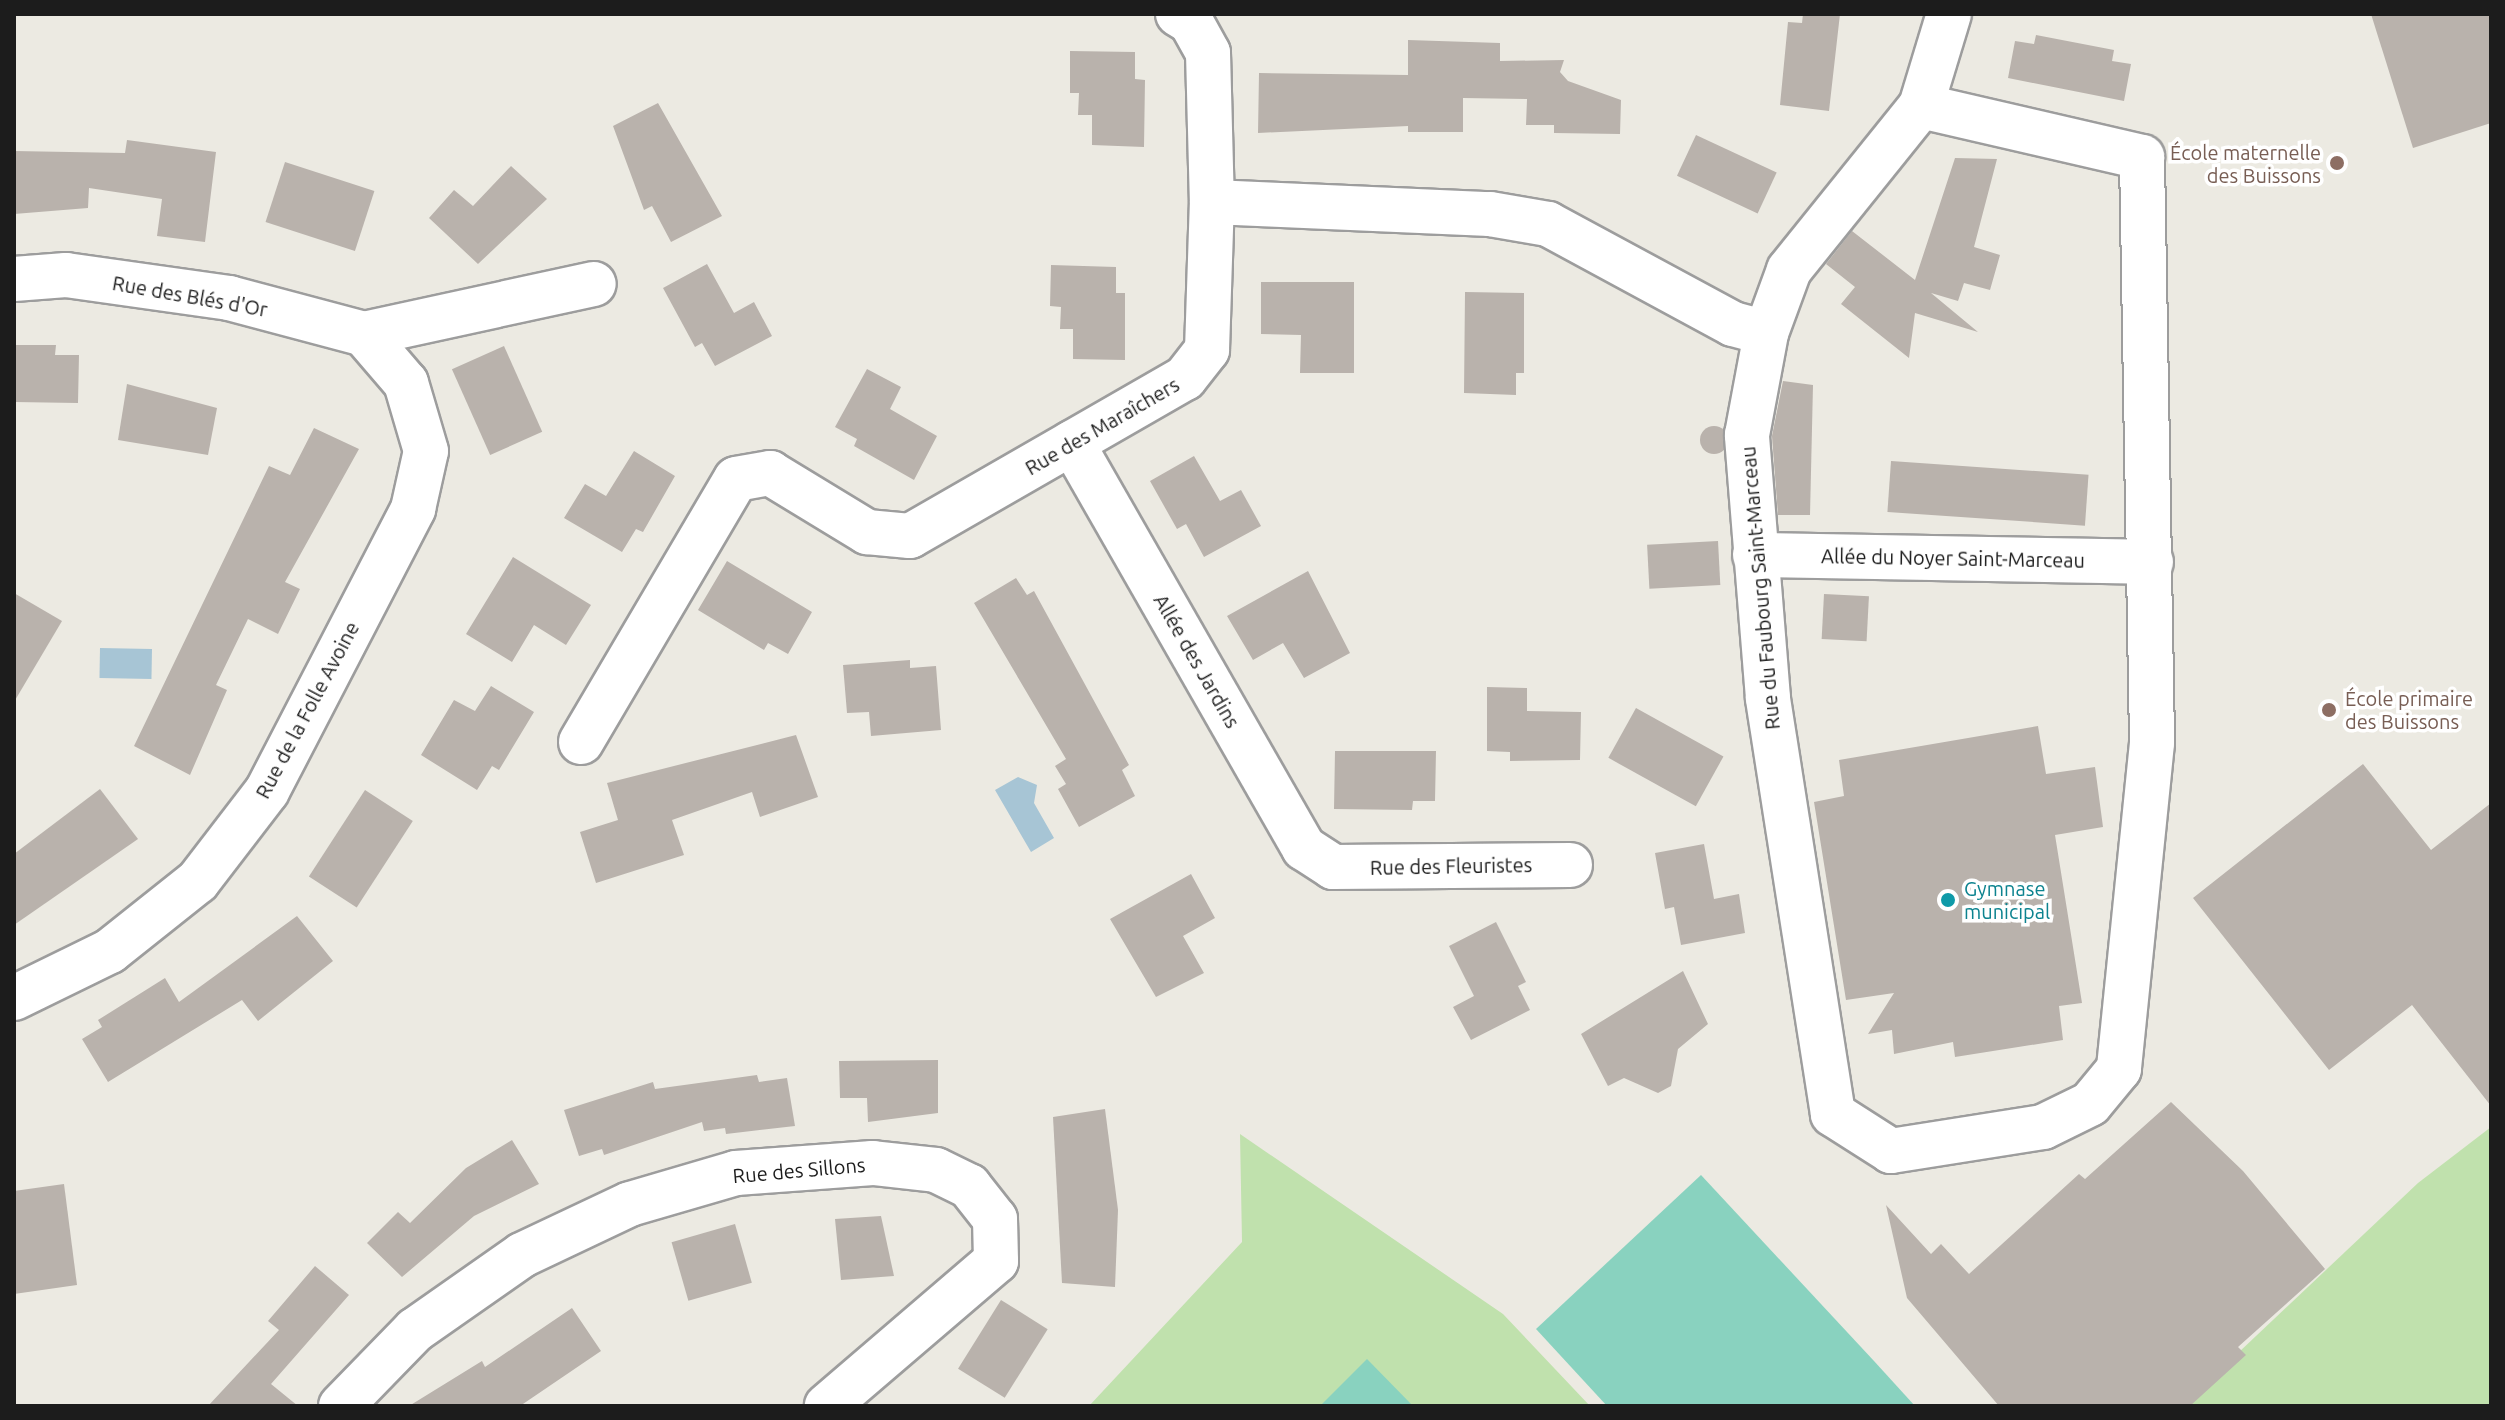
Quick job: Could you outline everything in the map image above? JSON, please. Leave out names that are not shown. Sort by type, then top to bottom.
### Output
[{"type":"street","name":"Rue des Maraîchers","points":[[581,742],[736,479],[770,473],[867,532],[910,536],[1185,378],[1207,350],[1212,202],[1208,53],[1191,22],[1178,14]]},
{"type":"street","name":"Rue du Faubourg Saint-Marceau","points":[[1921,106],[2142,157],[2152,743],[2119,1069],[2090,1104],[2043,1127],[1891,1151],[1833,1114],[1808,977],[1755,555],[1747,435],[1766,333],[1789,270],[1921,106],[1949,14]]},
{"type":"street","points":[[1212,202],[1490,214],[1548,224],[1733,324],[1766,333]]},
{"type":"street","name":"Rue des Blés d'Or","points":[[14,279],[66,275],[229,298],[364,334]]},
{"type":"street","points":[[364,334],[594,284]]},
{"type":"street","name":"Rue de la Folle Avoine","points":[[14,998],[110,951],[198,881],[267,791],[413,509],[426,451],[406,383],[364,334]]},
{"type":"street","name":"Allée des Jardins","points":[[1072,443],[1304,848],[1333,867]]},
{"type":"street","name":"Allée du Noyer Saint-Marceau","points":[[1755,555],[2151,562]]},
{"type":"street","name":"Rue des Fleuristes","points":[[1333,867],[1570,865]]},
{"type":"street","name":"Rue des Sillons","points":[[341,1406],[427,1321],[522,1255],[630,1204],[736,1173],[873,1163],[936,1170],[969,1186],[995,1219],[996,1261],[827,1406]]},
{"type":"green space","points":[[2491,1127],[2491,1406],[2182,1406],[2418,1183]]},
{"type":"green space","points":[[1240,1134],[1503,1314],[1590,1406],[1089,1406],[1242,1242]]},
{"type":"green space","points":[[1701,1175],[1915,1406],[1607,1406],[1536,1329]]},
{"type":"green space","points":[[1367,1359],[1413,1406],[1320,1406]]},
{"type":"water","points":[[100,648],[152,649],[151,679],[99,678]]},
{"type":"water","points":[[1018,777],[1037,785],[1034,803],[1054,838],[1031,852],[995,790]]},
{"type":"building","points":[[1803,14],[1840,14],[1829,111],[1780,105],[1788,22],[1802,23]]},
{"type":"building","points":[[2371,14],[2491,14],[2491,123],[2413,148]]},
{"type":"building","points":[[2036,35],[2114,50],[2112,61],[2131,64],[2124,101],[2008,78],[2015,41],[2034,44]]},
{"type":"building","points":[[1408,40],[1500,43],[1500,61],[1564,60],[1560,72],[1568,81],[1621,100],[1620,134],[1554,133],[1554,125],[1526,125],[1527,99],[1463,98],[1463,132],[1408,132],[1408,126],[1258,133],[1259,73],[1408,75]]},
{"type":"building","points":[[1070,51],[1135,52],[1135,79],[1145,80],[1144,147],[1092,145],[1092,115],[1078,115],[1079,93],[1070,93]]},
{"type":"building","points":[[658,103],[722,216],[671,242],[652,206],[644,210],[613,126]]},
{"type":"building","points":[[1696,135],[1777,173],[1758,213],[1677,176]]},
{"type":"building","points":[[127,140],[216,152],[205,242],[157,236],[162,199],[89,188],[88,208],[14,214],[14,151],[125,153]]},
{"type":"building","points":[[1955,158],[1997,159],[1974,247],[2000,255],[1990,290],[1964,283],[1958,301],[1931,293],[1978,332],[1915,313],[1909,358],[1841,304],[1855,287],[1826,264],[1852,231],[1915,280]]},
{"type":"building","points":[[285,162],[374,191],[355,251],[266,222]]},
{"type":"building","points":[[511,166],[547,199],[478,264],[429,218],[454,190],[473,206]]},
{"type":"building","points":[[707,264],[734,313],[754,302],[772,336],[715,366],[702,343],[695,347],[663,288]]},
{"type":"building","points":[[1051,265],[1116,267],[1116,293],[1125,293],[1125,360],[1073,359],[1073,329],[1060,329],[1061,307],[1050,306]]},
{"type":"building","points":[[1261,282],[1354,282],[1354,373],[1300,373],[1301,335],[1261,334]]},
{"type":"building","points":[[1465,292],[1524,293],[1524,373],[1516,373],[1516,395],[1464,393]]},
{"type":"building","points":[[14,345],[56,345],[55,355],[79,355],[78,403],[14,402]]},
{"type":"building","points":[[504,346],[542,432],[490,455],[452,369]]},
{"type":"building","points":[[867,369],[901,387],[890,409],[937,436],[914,480],[854,446],[857,439],[835,427]]},
{"type":"building","points":[[1783,381],[1813,385],[1810,515],[1778,515],[1772,436]]},
{"type":"building","points":[[127,384],[217,408],[208,455],[118,440]]},
{"type":"building","points":[[1714,426],[1724,430],[1728,440],[1724,450],[1714,454],[1704,450],[1700,440],[1704,430]]},
{"type":"building","points":[[314,428],[359,449],[285,582],[300,589],[278,634],[248,619],[216,685],[227,690],[190,775],[134,746],[269,466],[290,475]]},
{"type":"building","points":[[634,451],[675,476],[643,532],[636,529],[622,552],[564,518],[585,484],[606,496]]},
{"type":"building","points":[[1194,456],[1220,501],[1241,490],[1261,526],[1204,557],[1186,524],[1177,529],[1150,481]]},
{"type":"building","points":[[1891,461],[2089,475],[2085,526],[1887,512]]},
{"type":"building","points":[[1718,541],[1720,585],[1649,589],[1647,545]]},
{"type":"building","points":[[513,557],[591,605],[566,645],[534,625],[512,662],[466,634]]},
{"type":"building","points":[[727,561],[812,612],[788,654],[768,643],[764,650],[698,610]]},
{"type":"building","points":[[1308,571],[1350,653],[1304,678],[1283,643],[1253,660],[1227,616]]},
{"type":"building","points":[[1016,578],[1027,595],[1034,591],[1129,765],[1122,770],[1135,796],[1079,827],[1058,789],[1066,784],[1055,766],[1066,759],[974,603]]},
{"type":"building","points":[[14,593],[62,621],[14,702]]},
{"type":"building","points":[[1824,594],[1869,596],[1867,641],[1822,639]]},
{"type":"building","points":[[910,660],[910,668],[936,666],[941,730],[871,736],[869,712],[847,713],[843,665]]},
{"type":"building","points":[[491,686],[534,712],[499,770],[492,766],[477,790],[421,755],[454,700],[475,711]]},
{"type":"building","points":[[1487,687],[1527,688],[1527,711],[1581,712],[1580,760],[1510,761],[1510,752],[1487,751]]},
{"type":"building","points":[[1636,708],[1723,756],[1696,806],[1608,758]]},
{"type":"building","name":"Gymnase municipal","points":[[2038,726],[2046,774],[2095,767],[2103,827],[2055,835],[2082,1003],[2059,1006],[2063,1040],[1955,1057],[1953,1042],[1894,1054],[1892,1030],[1868,1034],[1894,993],[1846,1000],[1814,802],[1844,796],[1839,760]]},
{"type":"building","points":[[796,735],[818,797],[760,817],[752,792],[672,820],[684,855],[596,883],[580,832],[618,820],[607,783]]},
{"type":"building","points":[[1335,751],[1436,751],[1435,801],[1413,801],[1412,810],[1334,809]]},
{"type":"building","name":"École primaire des Buissons","points":[[2363,764],[2431,850],[2491,803],[2491,1106],[2412,1005],[2329,1070],[2193,898]]},
{"type":"building","points":[[100,789],[138,839],[14,925],[14,854]]},
{"type":"building","points":[[365,790],[413,821],[357,907],[309,876]]},
{"type":"building","points":[[1704,844],[1714,899],[1739,894],[1745,933],[1681,945],[1674,907],[1665,909],[1655,853]]},
{"type":"building","points":[[1191,874],[1215,918],[1183,936],[1204,973],[1156,997],[1110,919]]},
{"type":"building","points":[[297,916],[333,961],[258,1021],[242,1000],[108,1082],[82,1039],[102,1027],[98,1020],[165,978],[179,1002]]},
{"type":"building","points":[[1496,922],[1526,982],[1518,986],[1530,1010],[1471,1040],[1453,1007],[1474,996],[1449,946]]},
{"type":"building","points":[[1683,971],[1708,1024],[1678,1049],[1671,1086],[1658,1093],[1624,1078],[1608,1086],[1581,1034]]},
{"type":"building","points":[[938,1060],[938,1113],[868,1122],[867,1098],[840,1098],[839,1061]]},
{"type":"building","points":[[757,1075],[759,1082],[787,1078],[795,1126],[726,1134],[725,1128],[704,1131],[702,1122],[604,1155],[602,1149],[579,1156],[564,1110],[653,1082],[655,1089]]},
{"type":"building","points":[[2171,1102],[2243,1171],[2325,1269],[2238,1347],[2246,1355],[2190,1406],[1999,1406],[1907,1298],[1886,1205],[1931,1254],[1941,1244],[1969,1274],[2079,1174],[2085,1179]]},
{"type":"building","points":[[1105,1109],[1118,1210],[1115,1287],[1062,1283],[1053,1117]]},
{"type":"building","points":[[512,1140],[539,1184],[474,1216],[402,1277],[367,1243],[398,1212],[410,1223],[466,1168]]},
{"type":"building","points":[[64,1184],[77,1285],[14,1294],[14,1191]]},
{"type":"building","points":[[881,1216],[894,1276],[841,1280],[835,1219]]},
{"type":"building","points":[[735,1224],[752,1283],[688,1301],[672,1242]]},
{"type":"building","points":[[315,1266],[349,1295],[271,1384],[298,1406],[208,1406],[279,1330],[268,1321]]},
{"type":"building","points":[[1001,1300],[1048,1329],[1005,1398],[958,1369]]},
{"type":"building","points":[[572,1308],[601,1351],[520,1406],[409,1406],[482,1361],[485,1367]]},
{"type":"place","name":"École maternelle des Buissons","points":[[2337,163]]},
{"type":"place","name":"École primaire des Buissons","points":[[2329,710]]},
{"type":"place","name":"Gymnase municipal","points":[[1948,900]]}]
